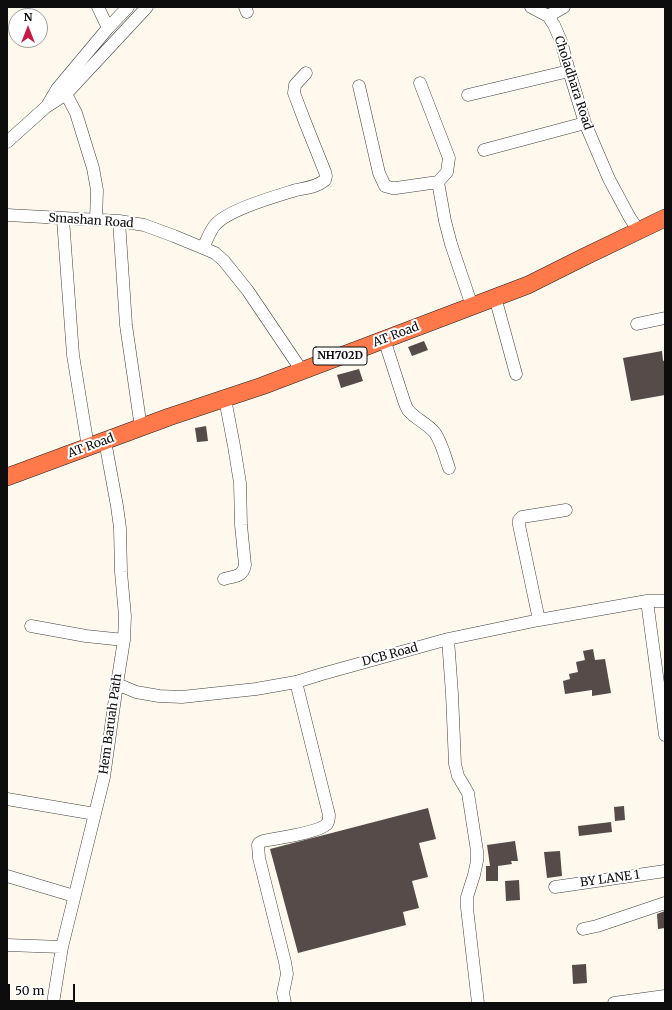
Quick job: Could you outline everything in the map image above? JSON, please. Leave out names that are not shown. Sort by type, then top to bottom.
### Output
[{"type":"highway","name":"AT Road","points":[[7,477],[262,386],[528,285],[665,218]]},
{"type":"street","points":[[98,7],[108,28]]},
{"type":"street","points":[[46,107],[57,89],[108,28],[128,7]]},
{"type":"street","points":[[7,142],[46,107],[66,94],[147,7]]},
{"type":"street","points":[[539,10],[564,7]]},
{"type":"street","name":"Choladhara Road","points":[[539,10],[554,25],[561,41],[585,123],[609,179],[630,218],[639,231]]},
{"type":"street","points":[[468,95],[569,71]]},
{"type":"street","points":[[203,248],[212,229],[217,223],[230,215],[252,205],[294,191],[315,186],[325,180],[325,172],[304,122],[294,93],[295,85],[306,73]]},
{"type":"street","points":[[359,86],[364,112],[380,173],[385,186],[396,188],[438,182],[447,172],[448,158],[420,83]]},
{"type":"street","points":[[66,94],[76,113],[93,168],[97,190],[96,220]]},
{"type":"street","points":[[484,150],[585,123]]},
{"type":"street","points":[[438,182],[451,244],[472,306]]},
{"type":"street","name":"Smashan Road","points":[[7,215],[119,221],[144,225],[215,253],[224,261],[248,291],[302,371]]},
{"type":"street","points":[[63,219],[73,355],[88,447]]},
{"type":"street","points":[[119,221],[126,325],[141,428]]},
{"type":"street","points":[[494,297],[516,374]]},
{"type":"street","points":[[637,324],[665,318]]},
{"type":"street","points":[[384,339],[404,401],[412,414],[427,425],[434,433],[441,444],[448,468]]},
{"type":"street","points":[[224,579],[240,575],[244,570],[245,565],[241,525],[240,483],[225,399]]},
{"type":"street","name":"Hem Baruah Path","points":[[53,1003],[62,947],[104,778],[124,640],[125,616],[121,572],[120,528],[105,441]]},
{"type":"street","points":[[539,620],[526,564],[519,520],[522,517],[566,510]]},
{"type":"street","points":[[647,601],[665,735]]},
{"type":"street","name":"DCB Road","points":[[117,684],[136,692],[159,696],[182,697],[256,689],[296,682],[448,639],[539,620],[647,601],[665,601]]},
{"type":"street","points":[[31,626],[86,636],[124,640]]},
{"type":"street","points":[[448,639],[455,764],[458,776],[468,793],[476,851],[474,875],[467,898],[467,908],[478,1003]]},
{"type":"street","points":[[285,1003],[283,993],[287,974],[286,962],[259,858],[258,845],[264,841],[292,836],[321,828],[329,821],[329,815],[296,682]]},
{"type":"street","points":[[7,799],[95,814]]},
{"type":"street","name":"BY LANE 1","points":[[555,887],[665,871]]},
{"type":"street","points":[[7,876],[74,896]]},
{"type":"street","points":[[583,929],[597,926],[665,903]]},
{"type":"street","points":[[7,945],[62,947]]},
{"type":"street","points":[[614,1003],[665,996]]},
{"type":"building","points":[[424,341],[428,350],[412,356],[408,347]]},
{"type":"building","points":[[662,351],[663,361],[665,360],[665,395],[631,401],[623,358]]},
{"type":"building","points":[[359,369],[363,381],[341,388],[337,375]]},
{"type":"building","points":[[206,426],[208,441],[197,442],[195,428]]},
{"type":"building","points":[[593,649],[595,660],[605,659],[611,693],[592,696],[592,690],[565,694],[563,681],[570,679],[569,674],[578,672],[576,662],[585,660],[583,651]]},
{"type":"building","points":[[624,806],[625,820],[615,821],[614,807]]},
{"type":"building","points":[[428,808],[436,839],[419,843],[428,877],[412,881],[419,908],[403,912],[406,925],[298,953],[270,849]]},
{"type":"building","points":[[611,822],[612,832],[579,836],[578,826]]},
{"type":"building","points":[[515,841],[518,861],[511,861],[512,864],[498,866],[498,881],[486,881],[486,866],[490,866],[487,845]]},
{"type":"building","points":[[560,851],[562,876],[547,878],[544,852]]},
{"type":"building","points":[[519,880],[520,900],[506,901],[505,881]]},
{"type":"building","points":[[665,911],[665,928],[658,929],[657,914]]},
{"type":"building","points":[[586,964],[587,983],[573,984],[572,965]]}]
